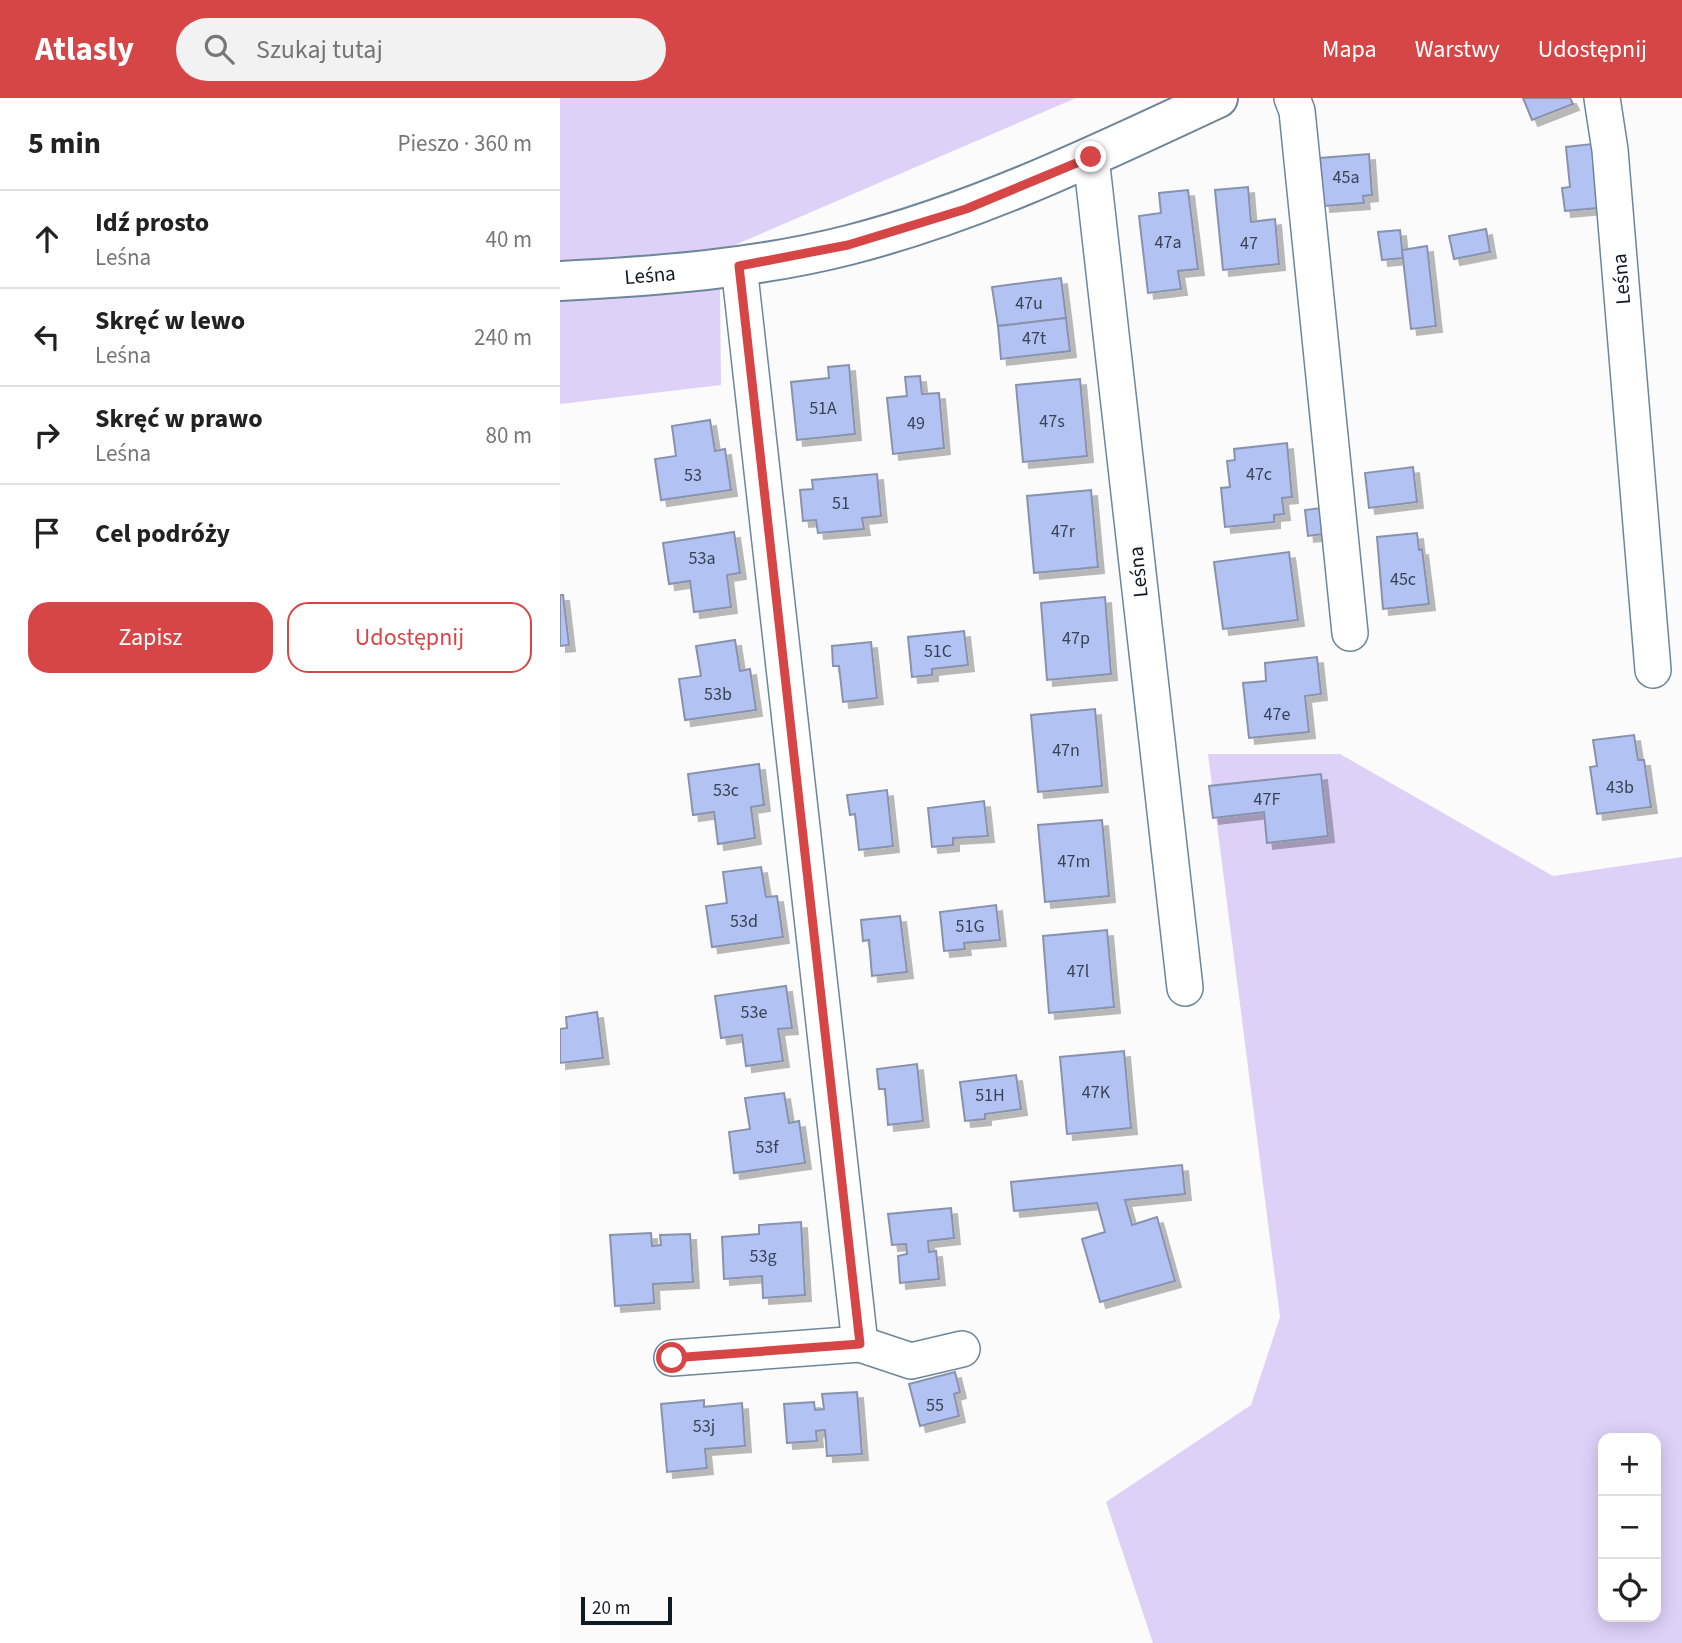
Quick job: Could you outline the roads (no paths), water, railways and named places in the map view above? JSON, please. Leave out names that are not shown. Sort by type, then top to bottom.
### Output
[{"type":"street","name":"Leśna","points":[[560,281],[739,266],[848,245],[966,209],[1091,157],[1218,98]]},
{"type":"street","points":[[1292,98],[1297,111],[1350,633]]},
{"type":"street","name":"Leśna","points":[[1602,98],[1610,150],[1653,670]]},
{"type":"street","name":"Leśna","points":[[1091,157],[1185,988]]},
{"type":"street","points":[[739,266],[860,1344]]},
{"type":"street","points":[[672,1358],[860,1344],[911,1361],[962,1349]]}]
